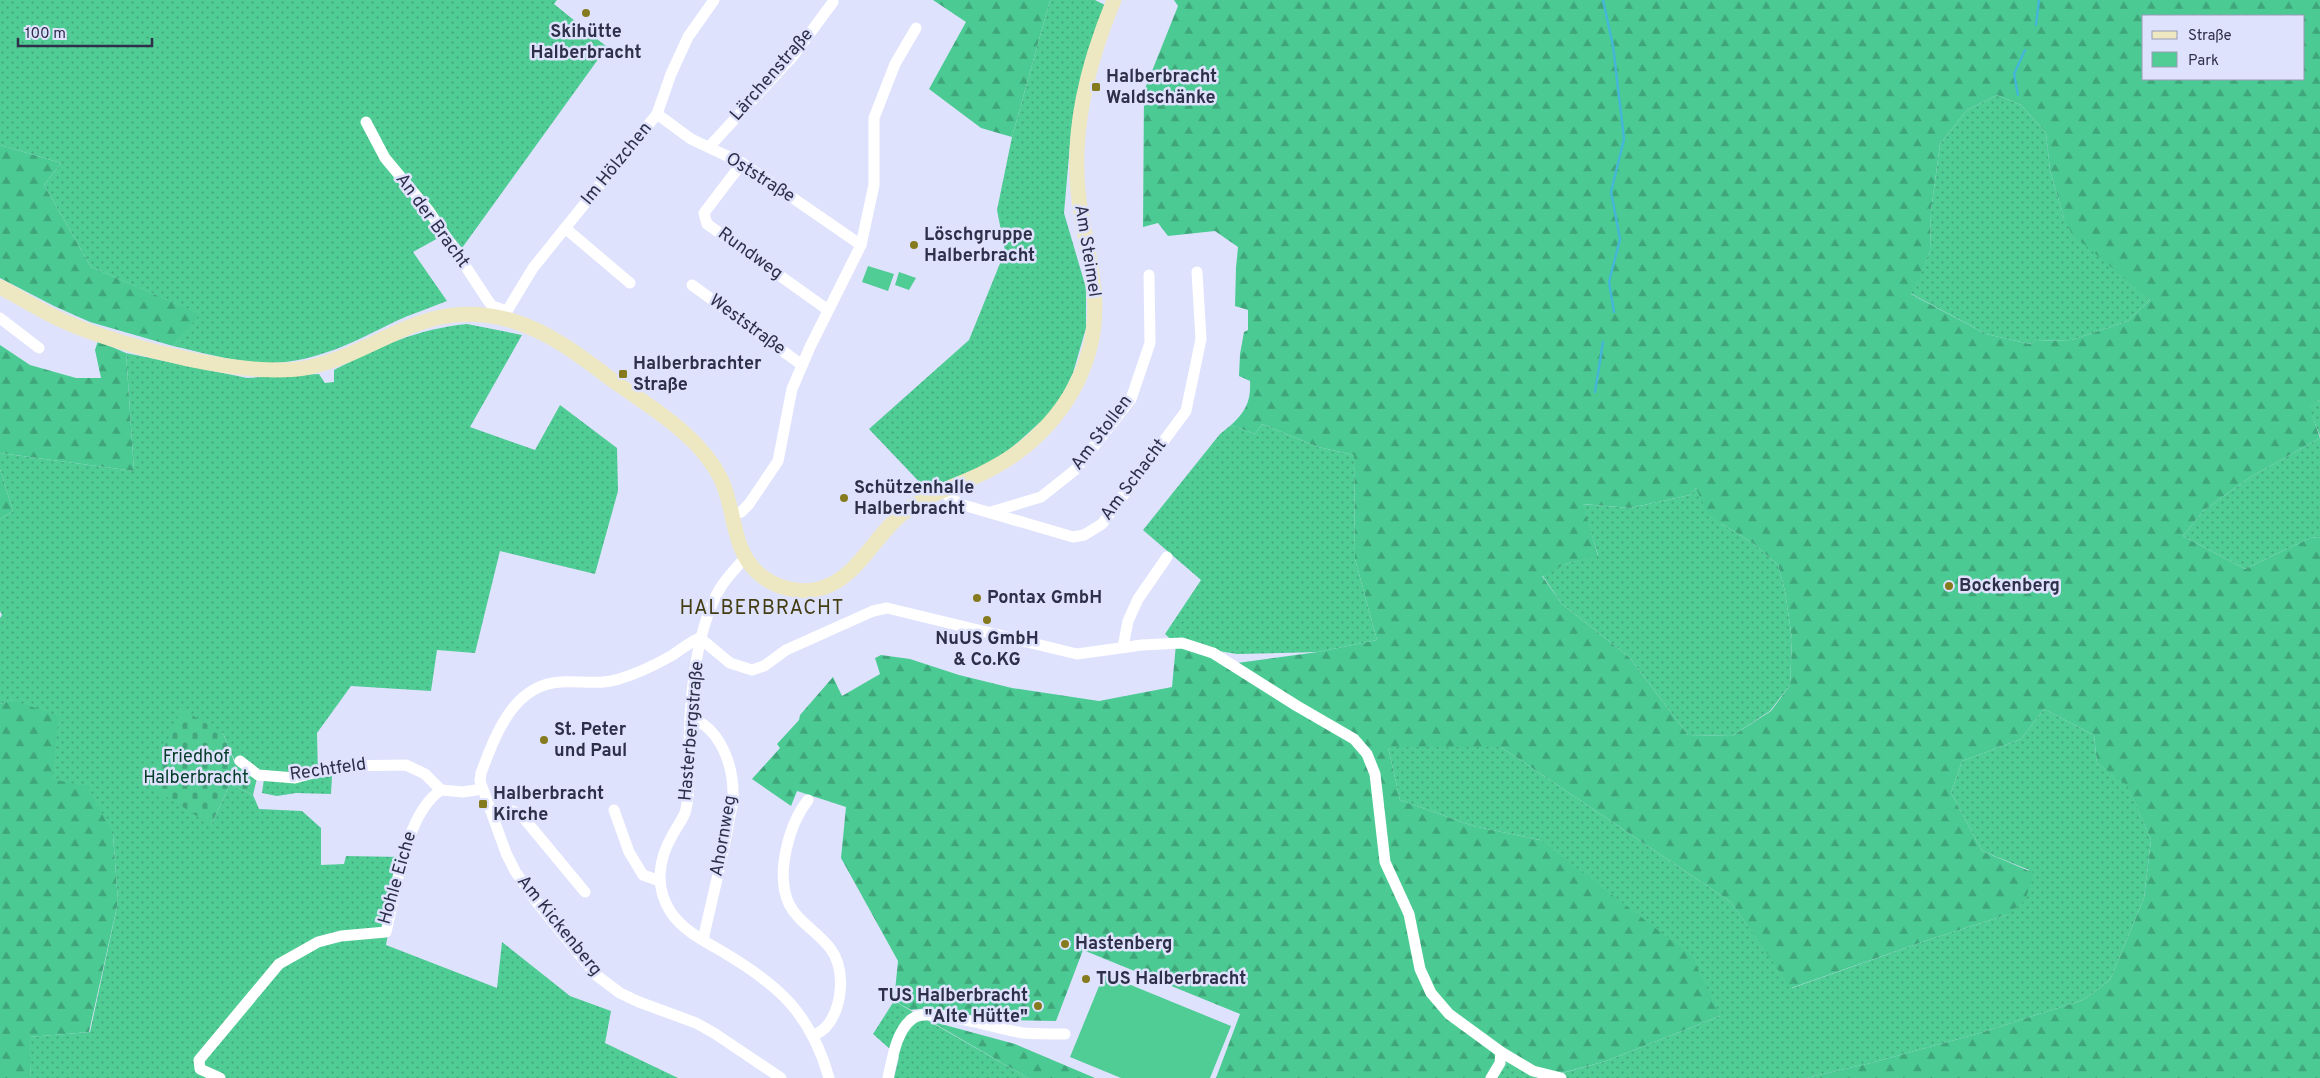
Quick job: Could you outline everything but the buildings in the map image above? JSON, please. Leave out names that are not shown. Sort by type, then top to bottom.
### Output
[{"type":"main road","name":"Am Steimel","points":[[745,558],[763,577],[782,587],[806,591],[818,590],[841,579],[890,524],[904,512],[944,489],[990,469],[1019,451],[1036,438],[1052,421],[1069,398],[1084,366],[1093,334],[1096,295],[1079,200],[1077,142],[1086,80],[1114,0]]},
{"type":"main road","points":[[1,290],[64,322],[107,337],[177,356],[238,368],[269,370],[300,369],[326,362],[402,328],[427,319],[507,315],[556,339],[674,425],[696,444],[713,465],[723,483],[738,545],[745,558]]},
{"type":"street","name":"Im Hölzchen","points":[[507,315],[533,268],[657,114],[671,74],[688,37],[714,0]]},
{"type":"street","name":"Lärchenstraße","points":[[709,147],[793,56],[833,2]]},
{"type":"street","points":[[731,514],[740,512],[749,504],[778,461],[792,389],[828,310],[861,245],[874,185],[874,118],[895,64],[916,28]]},
{"type":"street","name":"Oststraße","points":[[657,114],[691,139],[742,164],[861,245]]},
{"type":"street","name":"An der Bracht","points":[[366,122],[385,158],[429,211],[487,300],[492,306],[507,315]]},
{"type":"street","name":"Rundweg","points":[[742,164],[704,213],[704,219],[707,224],[828,310]]},
{"type":"street","points":[[565,228],[630,283]]},
{"type":"street","name":"Am Schacht","points":[[944,489],[954,501],[1073,537],[1084,535],[1102,524],[1186,412],[1201,339],[1198,272]]},
{"type":"street","name":"Am Stollen","points":[[991,512],[1041,497],[1075,470],[1131,399],[1150,343],[1149,275]]},
{"type":"street","name":"Weststraße","points":[[692,285],[802,365]]},
{"type":"street","points":[[0,318],[39,348]]},
{"type":"street","points":[[1123,647],[1128,621],[1138,599],[1167,557]]},
{"type":"street","name":"Hasterbergstraße","points":[[745,558],[727,578],[718,592],[700,638],[690,718],[687,793],[684,813],[670,838],[661,862],[660,880],[664,898],[674,917],[703,940],[750,968],[797,1009],[814,1036],[829,1078]]},
{"type":"street","points":[[441,790],[463,792],[482,789],[481,774],[498,731],[514,707],[531,691],[560,682],[615,680],[670,656],[700,638],[730,663],[752,670],[764,666],[786,650],[873,611],[887,608],[1077,654],[1123,647],[1182,644],[1213,653],[1297,706],[1354,739],[1362,746],[1375,774],[1385,862],[1389,876],[1409,914],[1425,982],[1439,1004],[1449,1014],[1500,1052],[1533,1071],[1561,1078]]},
{"type":"street","name":"Ahornweg","points":[[690,718],[697,720],[708,728],[729,760],[732,769],[734,795],[703,940]]},
{"type":"street","name":"Rechtfeld","points":[[240,762],[258,775],[295,778],[348,765],[406,765],[425,774],[441,790]]},
{"type":"street","name":"Am Kickenberg","points":[[482,789],[494,816],[506,853],[525,886],[596,975],[620,993],[705,1028],[781,1078]]},
{"type":"street","name":"Hohle Eiche","points":[[220,1078],[200,1069],[199,1060],[279,964],[318,942],[341,936],[386,932],[416,819],[429,799],[441,790]]},
{"type":"street","points":[[808,800],[797,814],[783,865],[786,894],[789,905],[830,948],[840,970],[840,995],[835,1010],[826,1026],[814,1036]]},
{"type":"street","points":[[614,810],[630,852],[643,875],[660,880]]},
{"type":"street","points":[[494,816],[513,812],[522,816],[585,892]]},
{"type":"street","points":[[888,1078],[894,1050],[902,1032],[911,1019],[918,1015],[936,1014],[1023,1033],[1065,1034]]},
{"type":"street","points":[[1491,1078],[1500,1063],[1500,1052]]},
{"type":"green space","points":[[0,0],[557,0],[554,4],[607,47],[462,248],[449,232],[413,252],[447,301],[400,319],[334,350],[319,355],[288,362],[259,363],[173,346],[199,314],[91,267],[44,185],[61,163],[0,145]]},
{"type":"green space","points":[[933,0],[1050,0],[1012,137],[981,128],[929,89],[966,22]]},
{"type":"green space","points":[[1050,0],[1095,0],[1105,5],[1085,60],[1071,133],[1064,213],[1086,288],[1086,328],[1073,373],[1056,408],[1007,452],[987,464],[927,490],[869,429],[969,340],[1005,251],[997,210],[1012,137]]},
{"type":"green space","points":[[1174,0],[2320,0],[2320,400],[2309,406],[2320,438],[2252,476],[2204,510],[2183,536],[2245,569],[2310,538],[2320,537],[2320,1078],[1806,1078],[1871,1063],[1980,1033],[2083,1000],[2110,980],[2144,898],[2151,840],[2128,786],[2097,763],[2094,735],[2044,709],[2021,739],[1962,761],[1951,793],[1982,851],[2034,873],[2025,901],[2006,915],[1791,988],[1731,902],[1501,747],[1388,747],[1400,800],[1473,826],[1540,840],[1692,956],[1720,1016],[1606,1061],[1558,1074],[1538,1069],[1515,1054],[1494,1078],[1216,1078],[1240,1014],[1083,950],[1056,1021],[999,1020],[928,1008],[911,1010],[894,1001],[898,961],[841,858],[846,807],[797,791],[791,806],[752,779],[780,748],[777,744],[833,677],[842,696],[880,674],[875,658],[881,655],[910,659],[959,675],[1012,688],[1099,701],[1172,687],[1176,644],[1237,663],[1318,652],[1377,640],[1355,559],[1354,455],[1318,447],[1262,424],[1255,434],[1231,425],[1246,405],[1250,388],[1250,381],[1239,376],[1244,332],[1248,330],[1248,310],[1235,306],[1238,247],[1215,231],[1168,236],[1158,223],[1143,227],[1144,91],[1178,6]],"holes":[[[1997,95],[2021,105],[2046,133],[2050,170],[2064,218],[2072,234],[2150,300],[2128,321],[2072,340],[2035,341],[2030,344],[1986,334],[1911,294],[1930,251],[1931,211],[1940,144],[1967,110]],[[1696,488],[1707,512],[1722,524],[1753,543],[1778,565],[1785,591],[1792,639],[1790,685],[1771,711],[1732,736],[1688,735],[1629,657],[1562,604],[1542,576],[1568,563],[1598,556],[1583,504],[1630,508],[1690,495]]]},
{"type":"green space","points":[[1997,95],[2021,105],[2046,133],[2050,170],[2064,218],[2150,300],[2128,321],[2072,340],[2035,341],[2030,344],[1986,334],[1910,293],[1930,251],[1931,211],[1940,144],[1967,110]]},
{"type":"green space","points":[[0,145],[61,163],[44,185],[91,267],[200,314],[173,346],[90,322],[0,278]]},
{"type":"green space","points":[[868,266],[894,274],[888,291],[862,282]]},
{"type":"green space","points":[[899,272],[916,278],[909,290],[895,285]]},
{"type":"green space","points":[[467,324],[522,335],[470,427],[535,450],[560,405],[617,448],[618,491],[595,574],[500,551],[475,653],[437,650],[431,691],[351,686],[317,733],[318,775],[332,776],[331,794],[296,793],[277,796],[262,793],[264,779],[247,773],[236,763],[223,733],[211,825],[230,784],[253,795],[259,809],[302,811],[321,828],[321,865],[344,864],[346,856],[402,857],[386,945],[497,988],[502,942],[570,996],[611,1011],[605,1043],[678,1078],[31,1078],[28,1037],[90,1032],[118,902],[113,835],[52,779],[13,700],[0,704],[0,618],[2,615],[0,611],[0,519],[13,511],[0,469],[0,453],[134,471],[126,353],[247,378],[319,374],[325,383],[334,382],[334,370],[398,340],[448,326]]},
{"type":"green space","points":[[98,341],[126,353],[134,471],[0,453],[0,345],[30,365],[76,378],[101,378],[95,350]]},
{"type":"green space","points":[[2320,400],[2320,436],[2308,406]]},
{"type":"green space","points":[[1262,424],[1318,447],[1354,455],[1355,559],[1377,640],[1318,652],[1237,654],[1176,644],[1165,634],[1201,580],[1143,530],[1220,434],[1231,425],[1255,434]]},
{"type":"green space","points":[[2320,438],[2320,537],[2310,538],[2245,569],[2183,536],[2204,510],[2252,476]]},
{"type":"green space","points":[[0,469],[13,511],[0,519]]},
{"type":"green space","points":[[1696,488],[1722,524],[1753,543],[1778,565],[1785,591],[1792,639],[1790,685],[1770,711],[1732,736],[1688,735],[1629,657],[1562,604],[1542,575],[1568,563],[1598,555],[1582,504],[1630,508],[1690,495]]},
{"type":"green space","points":[[12,700],[59,716],[52,779],[88,787],[113,835],[118,902],[89,1032],[29,1037],[31,1078],[0,1078],[0,704]]},
{"type":"green space","name":"Friedhof Halberbracht","points":[[181,709],[223,733],[235,764],[257,778],[253,795],[230,784],[211,825],[148,785]]},
{"type":"green space","points":[[2044,709],[2094,735],[2097,763],[2128,785],[2151,840],[2144,898],[2110,980],[2083,1000],[1980,1033],[1871,1063],[1806,1078],[1494,1078],[1515,1054],[1559,1074],[1606,1061],[1720,1016],[1540,840],[1473,826],[1400,800],[1388,747],[1501,747],[1731,902],[1792,988],[2006,915],[2029,870],[1982,851],[1951,793],[1962,761],[2021,739]]},
{"type":"green space","points":[[1104,974],[1231,1026],[1210,1078],[1121,1078],[1070,1057]]},
{"type":"green space","points":[[894,1001],[1028,1078],[894,1078],[899,1057],[873,1034]]},
{"type":"green space","points":[[930,1021],[1015,1044],[1095,1078],[1028,1078]]},
{"type":"waterway","points":[[1603,0],[1613,46],[1624,139],[1611,192],[1620,239],[1609,282],[1614,312]]},
{"type":"waterway","points":[[2036,25],[2039,0]]},
{"type":"waterway","points":[[2018,95],[2014,74],[2025,50]]},
{"type":"waterway","points":[[1595,392],[1603,342]]},
{"type":"place","name":"Skihütte Halberbracht","points":[[586,13]]},
{"type":"place","name":"Halberbracht Waldschänke","points":[[1096,87]]},
{"type":"place","name":"Löschgruppe Halberbracht","points":[[914,245]]},
{"type":"place","name":"Halberbrachter Straße","points":[[623,374]]},
{"type":"place","name":"Schützenhalle Halberbracht","points":[[844,498]]},
{"type":"place","name":"Bockenberg","points":[[1949,586]]},
{"type":"place","name":"Pontax GmbH","points":[[977,598]]},
{"type":"place","name":"NuUS GmbH & Co.KG","points":[[987,620]]},
{"type":"place","name":"St. Peter und Paul","points":[[544,740]]},
{"type":"place","name":"Halberbracht Kirche","points":[[483,804]]},
{"type":"place","name":"Hastenberg","points":[[1065,944]]},
{"type":"place","name":"TUS Halberbracht","points":[[1086,979]]},
{"type":"place","name":"TUS Halberbracht \"Alte Hütte\"","points":[[1038,1006]]},
{"type":"district","name":"HALBERBRACHT","points":[[762,609]]}]
